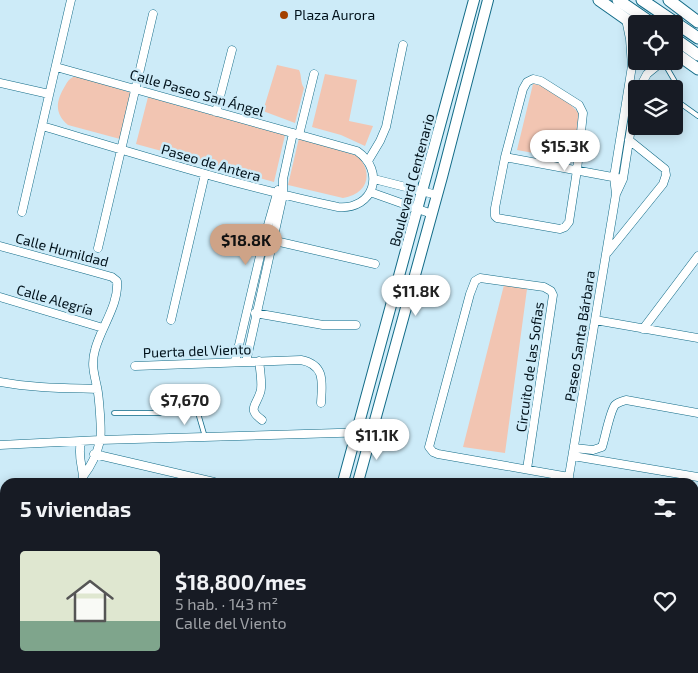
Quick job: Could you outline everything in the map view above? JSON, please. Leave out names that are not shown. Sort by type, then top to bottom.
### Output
[{"type":"main road","name":"Boulevard Centenario","points":[[344,478],[474,0]]},
{"type":"main road","name":"Boulevard Centenario","points":[[359,478],[432,214],[488,0]]},
{"type":"main road","points":[[598,0],[626,19]]},
{"type":"main road","points":[[618,0],[640,15]]},
{"type":"main road","points":[[642,0],[698,38]]},
{"type":"main road","points":[[672,1],[698,22]]},
{"type":"main road","points":[[683,44],[698,55]]},
{"type":"main road","points":[[683,60],[698,69]]},
{"type":"street","points":[[22,212],[71,0]]},
{"type":"street","points":[[98,248],[153,14]]},
{"type":"street","name":"Paseo Santa Bárbara","points":[[626,19],[628,25]]},
{"type":"street","points":[[403,45],[386,126],[380,141],[368,161],[374,172],[370,192],[432,214]]},
{"type":"street","points":[[216,112],[232,50]]},
{"type":"street","name":"Calle Paseo San Ángel","points":[[56,67],[357,151],[368,161]]},
{"type":"street","name":"Paseo Santa Bárbara","points":[[616,194],[614,177],[631,70]]},
{"type":"street","points":[[644,80],[652,70]]},
{"type":"street","points":[[235,362],[264,239],[314,74]]},
{"type":"street","points":[[533,79],[541,81],[579,105],[582,113],[577,170],[569,222],[565,227],[560,229],[497,218],[494,212],[505,158],[523,89],[527,82],[533,79]]},
{"type":"street","points":[[0,82],[49,94]]},
{"type":"street","name":"Paseo de Antera","points":[[42,126],[279,194],[346,207],[362,202],[370,192]]},
{"type":"street","name":"Paseo Santa Bárbara","points":[[569,478],[616,194],[623,179],[630,135]]},
{"type":"street","points":[[606,253],[663,184],[666,176],[665,169],[629,140]]},
{"type":"street","points":[[505,158],[623,179]]},
{"type":"street","points":[[172,320],[205,174]]},
{"type":"street","points":[[374,179],[437,195]]},
{"type":"street","points":[[246,362],[274,241],[279,194]]},
{"type":"street","points":[[264,239],[375,264]]},
{"type":"street","name":"Calle Humildad","points":[[0,246],[112,277],[117,281],[116,291],[104,328]]},
{"type":"street","points":[[643,329],[698,256]]},
{"type":"street","name":"Circuito de las Sofias","points":[[527,469],[553,295],[551,291],[544,287],[480,278],[475,280],[470,294],[429,446],[433,452],[438,454],[527,469],[561,478]]},
{"type":"street","name":"Calle Alegría","points":[[0,297],[104,328]]},
{"type":"street","points":[[248,311],[323,325],[356,325]]},
{"type":"street","points":[[595,320],[698,338]]},
{"type":"street","points":[[84,478],[100,440],[97,389],[92,370],[92,361],[104,328]]},
{"type":"street","name":"Puerta del Viento","points":[[135,366],[301,360],[308,362],[320,372],[322,378],[321,403]]},
{"type":"street","name":"Puerta del Viento","points":[[259,361],[261,393],[253,407],[254,412],[262,420]]},
{"type":"street","points":[[0,382],[56,388],[97,389]]},
{"type":"street","points":[[574,452],[602,447],[616,404],[626,400],[698,413]]},
{"type":"street","points":[[0,445],[100,440],[372,432]]},
{"type":"street","points":[[81,441],[79,459],[83,478]]},
{"type":"street","points":[[574,452],[698,477]]},
{"type":"street","points":[[94,454],[197,478]]},
{"type":"lane","points":[[668,70],[677,85],[677,101],[698,116]]},
{"type":"lane","points":[[114,413],[198,413],[205,437]]},
{"type":"shaded area","points":[[277,65],[299,70],[300,72],[304,88],[295,123],[263,111]]},
{"type":"shaded area","points":[[325,74],[357,80],[349,121],[373,126],[365,146],[341,135],[312,127]]},
{"type":"shaded area","points":[[81,77],[132,93],[120,139],[68,125],[60,116],[58,102],[62,91],[70,79]]},
{"type":"shaded area","points":[[533,84],[545,87],[558,95],[579,114],[572,160],[517,150]]},
{"type":"shaded area","points":[[148,97],[285,135],[274,182],[136,144]]},
{"type":"shaded area","points":[[299,138],[358,156],[363,163],[367,176],[363,188],[351,196],[343,198],[288,185]]},
{"type":"shaded area","points":[[504,285],[527,289],[505,453],[463,447]]},
{"type":"place","name":"Plaza Aurora","points":[[284,15]]}]
